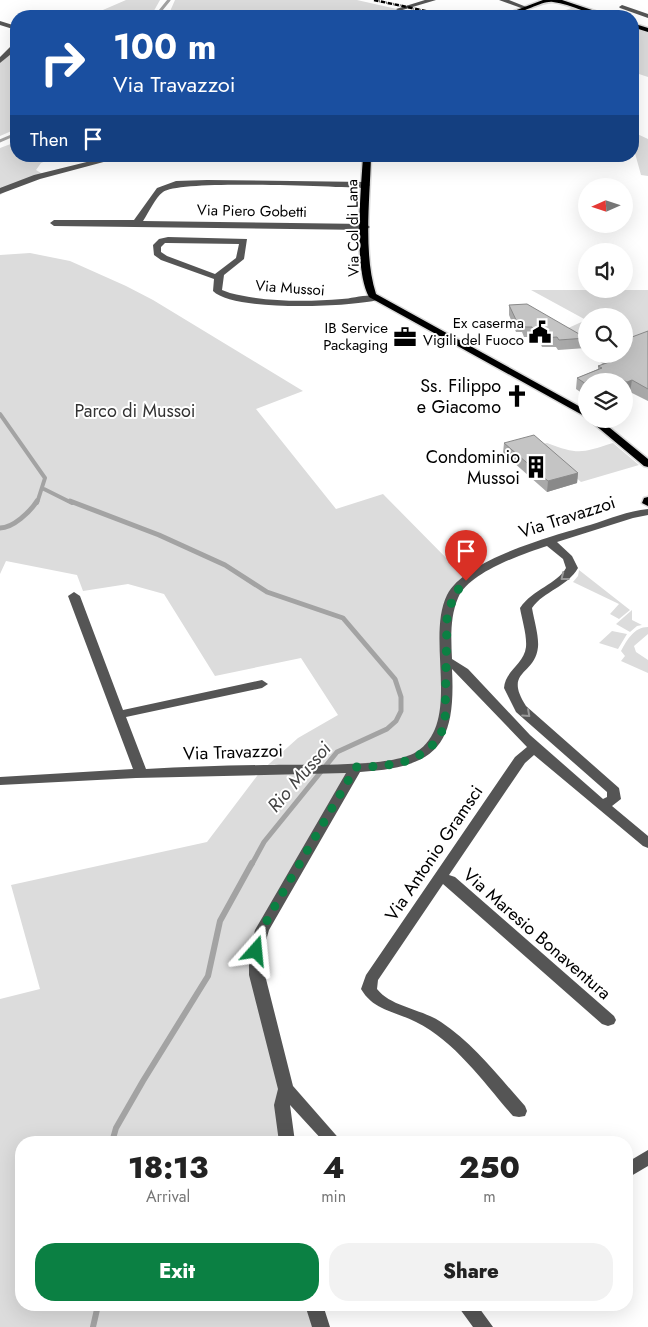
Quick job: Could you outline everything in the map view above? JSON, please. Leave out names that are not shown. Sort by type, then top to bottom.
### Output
[{"type":"main road","points":[[520,10],[538,2],[549,0]]},
{"type":"main road","points":[[538,2],[585,0],[598,10]]},
{"type":"main road","points":[[560,2],[587,10]]},
{"type":"main road","name":"Via Col di Lana","points":[[367,162],[366,226],[369,287],[375,298]]},
{"type":"main road","points":[[375,298],[578,410]]},
{"type":"main road","points":[[604,428],[648,464]]},
{"type":"street","points":[[398,5],[422,4],[433,0]]},
{"type":"street","points":[[502,0],[526,8]]},
{"type":"street","points":[[622,7],[631,10]]},
{"type":"street","points":[[0,61],[10,52]]},
{"type":"street","points":[[0,191],[37,177],[98,162]]},
{"type":"street","name":"Via Piero Gobetti","points":[[137,223],[160,190],[176,184],[206,182],[366,185]]},
{"type":"street","name":"Via Piero Gobetti","points":[[54,223],[366,226]]},
{"type":"street","name":"Via Mussoi","points":[[219,278],[164,258],[157,253],[156,247],[162,241],[168,240],[244,240],[240,258],[223,269],[219,278],[216,288],[222,294],[272,302],[334,304],[375,298]]},
{"type":"street","name":"Via Travazzoi","points":[[0,781],[351,767],[383,765],[411,759],[432,747],[442,733],[445,723],[447,618],[451,600],[459,588],[480,572],[528,548],[646,506]]},
{"type":"street","points":[[549,541],[568,558],[572,568],[568,576],[537,594],[526,608],[532,647],[531,653],[511,678],[510,692],[521,708],[614,791],[616,794],[614,799],[602,806]]},
{"type":"street","points":[[74,596],[141,774]]},
{"type":"street","points":[[446,661],[461,669],[511,726],[534,748],[648,843]]},
{"type":"street","points":[[119,716],[262,684]]},
{"type":"street","name":"Via Antonio Gramsci","points":[[519,1111],[452,1040],[421,1018],[379,1001],[371,993],[370,984],[520,760],[534,748]]},
{"type":"street","points":[[329,1136],[286,1089],[257,975],[256,951],[268,918],[351,767]]},
{"type":"street","name":"Via Maresio Bonaventura","points":[[441,877],[450,882],[608,1020]]},
{"type":"street","points":[[286,1089],[282,1105],[286,1136]]},
{"type":"street","points":[[633,1167],[648,1157]]},
{"type":"street","points":[[316,1311],[321,1327]]},
{"type":"street","points":[[471,1311],[484,1327]]},
{"type":"green space","points":[[126,0],[160,0],[154,10],[103,10]]},
{"type":"green space","points":[[175,0],[357,0],[401,10],[247,10],[171,10]]},
{"type":"green space","points":[[580,5],[592,10],[566,10]]},
{"type":"green space","points":[[639,29],[648,31],[648,77],[639,74]]},
{"type":"green space","points":[[10,54],[10,132],[0,136],[0,63]]},
{"type":"green space","points":[[639,135],[648,139],[648,176],[641,175],[637,162],[639,162]]},
{"type":"green space","points":[[10,144],[10,162],[43,162],[36,170],[46,176],[8,190],[0,195],[0,148]]},
{"type":"green space","name":"Parco di Mussoi","points":[[30,253],[70,261],[126,286],[153,300],[303,391],[256,409],[336,509],[383,494],[458,570],[471,575],[454,586],[438,732],[411,758],[350,769],[250,943],[263,973],[292,1086],[275,1106],[280,1136],[15,1136],[15,1311],[309,1311],[313,1327],[0,1327],[0,999],[40,989],[11,885],[207,842],[260,772],[298,738],[338,715],[301,658],[215,676],[164,594],[128,584],[83,591],[77,575],[6,561],[0,574],[0,255]]},
{"type":"green space","points":[[531,290],[578,290],[578,298],[633,298],[633,290],[648,290],[648,341],[633,347],[633,308],[578,308],[578,316]]},
{"type":"green space","points":[[578,324],[578,336],[566,329]]},
{"type":"green space","points":[[547,443],[574,451],[586,451],[613,443],[639,465],[581,482],[539,445]]},
{"type":"green space","points":[[579,570],[630,610],[619,619],[610,614],[619,604],[573,582],[578,576]]},
{"type":"green space","points":[[632,610],[632,620],[642,625],[637,626],[630,632],[616,624]]},
{"type":"green space","points":[[648,627],[648,634],[634,646],[636,652],[648,660],[648,673],[621,661],[625,656],[621,651],[635,632]]},
{"type":"green space","points":[[612,631],[627,634],[618,649],[599,643]]},
{"type":"building","points":[[527,304],[578,333],[578,339],[559,340],[557,337],[543,338],[540,332],[534,332],[532,327],[525,327],[523,322],[517,322],[509,305]]},
{"type":"building","points":[[648,331],[648,389],[633,381],[633,373],[590,373],[602,368],[598,366],[606,363],[633,363],[633,337]]},
{"type":"building","points":[[534,435],[578,473],[548,481],[504,443]]},
{"type":"waterway","points":[[161,10],[169,0]]},
{"type":"waterway","points":[[0,141],[10,137]]},
{"type":"waterway","points":[[0,414],[45,478],[37,503]]},
{"type":"waterway","name":"Rio Mussoi","points":[[44,489],[72,503]]},
{"type":"waterway","points":[[0,528],[21,519],[37,501]]},
{"type":"waterway","name":"Rio Mussoi","points":[[70,501],[159,535],[225,565],[267,592],[343,618],[395,679],[401,697],[401,711],[396,721],[387,729],[337,752],[264,842],[252,864]]},
{"type":"waterway","name":"Rio Mussoi","points":[[114,1136],[116,1128],[143,1081],[208,976],[220,921],[252,863]]},
{"type":"waterway","name":"Rio Mussoi","points":[[93,1327],[97,1311]]},
{"type":"railway","points":[[374,0],[421,10]]},
{"type":"place","name":"Ex caserma Vigili del Fuoco","points":[[540,332]]},
{"type":"place","name":"IB Service Packaging","points":[[405,337]]},
{"type":"place","name":"Ss. Filippo e Giacomo","points":[[517,396]]},
{"type":"place","name":"Condominio Mussoi","points":[[536,467]]},
{"type":"route","points":[[256,951],[258,941],[268,918],[356,767],[393,764],[418,757],[432,747],[442,733],[445,723],[447,618],[454,594],[466,581]]}]
